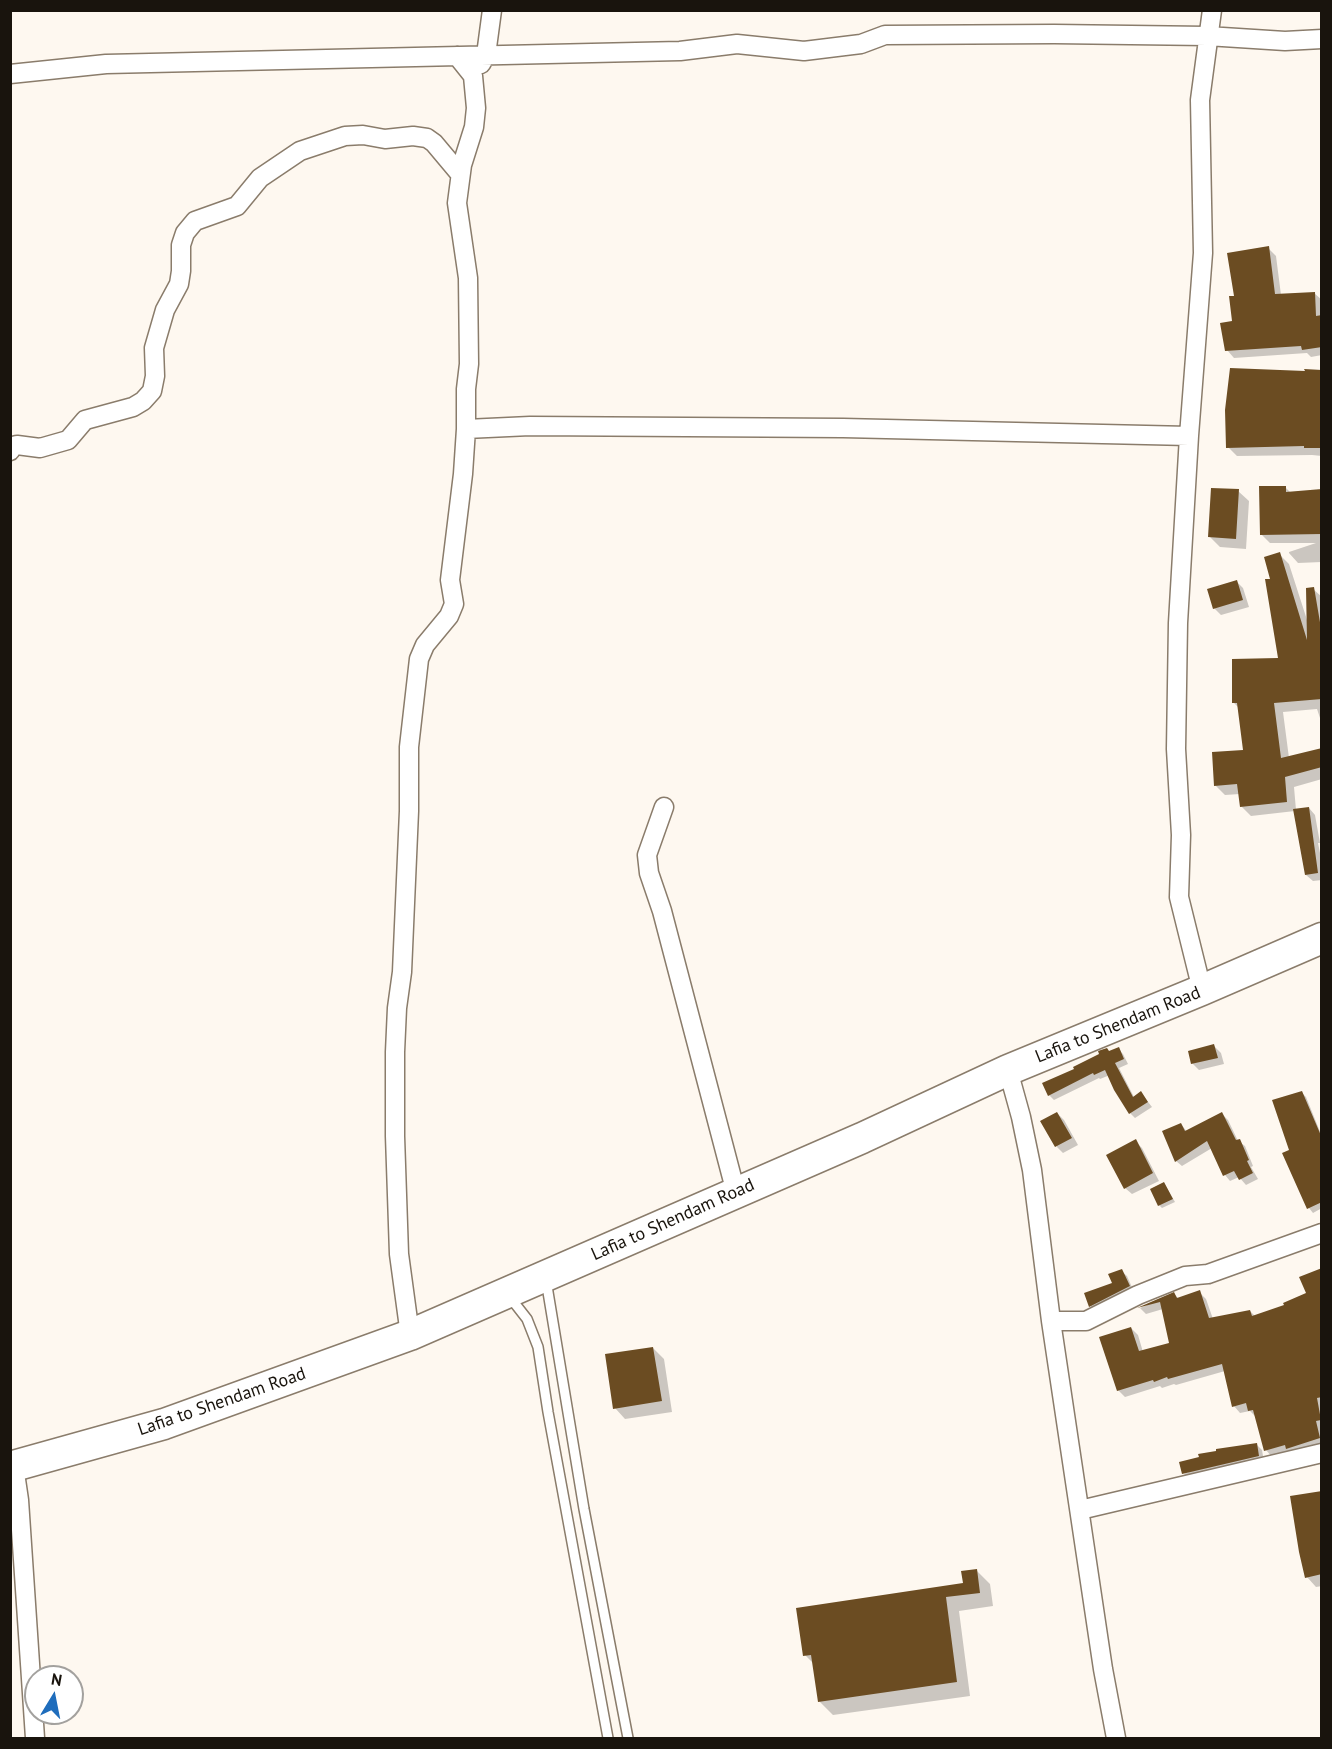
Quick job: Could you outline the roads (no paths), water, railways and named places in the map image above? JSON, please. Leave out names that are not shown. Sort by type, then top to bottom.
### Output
[{"type":"main road","name":"Lafia to Shendam Road","points":[[12,1466],[164,1424],[410,1335],[736,1193],[1008,1070],[1322,938]]},
{"type":"street","points":[[473,76],[486,56],[492,10]]},
{"type":"street","points":[[1202,990],[1179,897],[1181,835],[1176,749],[1178,634],[1189,436],[1203,253],[1200,100],[1212,10]]},
{"type":"street","points":[[10,74],[106,64],[680,51],[737,44],[804,51],[861,44],[885,35],[1054,34],[1208,36],[1285,41],[1322,39]]},
{"type":"street","points":[[410,1335],[399,1254],[395,1052],[403,950],[409,747],[419,659],[425,645],[449,616],[454,604],[450,580],[466,429],[466,389],[469,363],[468,278],[457,203],[460,174],[474,127],[476,108],[473,76],[457,56]]},
{"type":"street","points":[[10,451],[13,446],[17,445],[40,448],[68,440],[85,420],[133,407],[143,401],[152,391],[155,376],[154,348],[165,310],[179,284],[181,245],[185,233],[195,221],[237,206],[260,178],[300,150],[345,136],[363,135],[385,140],[413,136],[427,138],[438,147],[460,174]]},
{"type":"street","points":[[466,429],[530,426],[843,428],[1189,436]]},
{"type":"street","points":[[664,807],[647,855],[649,873],[665,922],[736,1193]]},
{"type":"street","points":[[1008,1070],[1022,1118],[1032,1170],[1051,1321],[1103,1670],[1116,1738]]},
{"type":"street","points":[[1051,1321],[1086,1321],[1138,1295],[1185,1276],[1208,1274],[1322,1233]]},
{"type":"street","points":[[1080,1510],[1322,1453]]},
{"type":"street","points":[[12,1466],[19,1500],[34,1738]]},
{"type":"lane","points":[[545,1277],[584,1509],[628,1738]]},
{"type":"lane","points":[[507,1294],[527,1319],[538,1347],[608,1738]]}]
